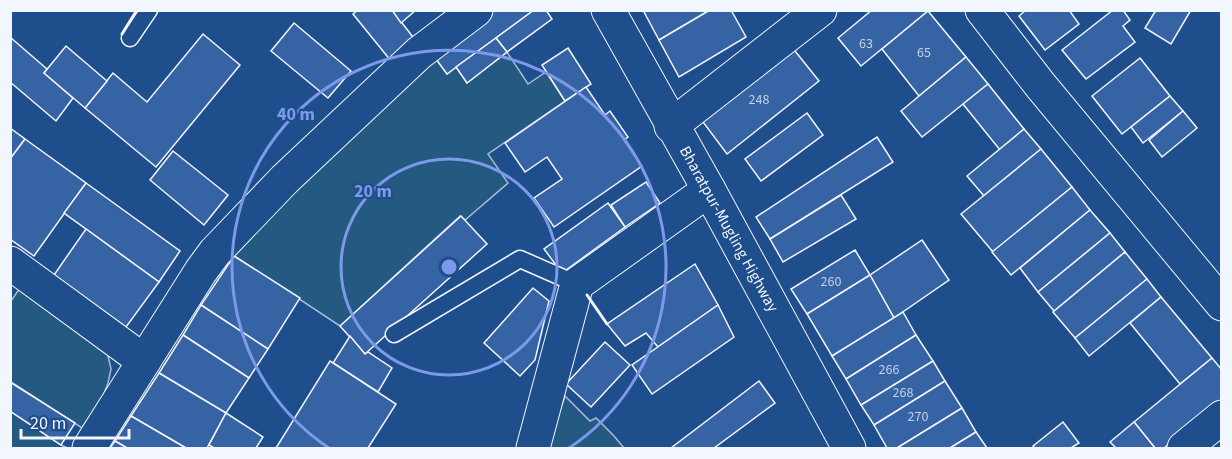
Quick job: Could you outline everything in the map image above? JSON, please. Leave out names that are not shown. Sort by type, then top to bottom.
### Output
[{"type":"street","points":[[89,448],[215,252],[285,179],[419,53],[476,10]]},
{"type":"street","name":"Bharatpur-Mugling Highway","points":[[608,10],[849,448]]},
{"type":"street","points":[[671,126],[820,10]]},
{"type":"street","points":[[982,10],[1041,86],[1221,304]]},
{"type":"street","points":[[533,448],[577,284],[709,190]]},
{"type":"street","points":[[10,263],[144,361]]},
{"type":"street","points":[[1184,448],[1221,417]]},
{"type":"lane","points":[[130,38],[149,10]]},
{"type":"lane","points":[[394,334],[520,259],[577,284]]},
{"type":"shaded area","points":[[507,52],[528,84],[546,72],[565,101],[488,154],[508,183],[465,220],[460,216],[340,326],[234,256],[254,227],[433,55],[447,74],[456,67],[467,83]]},
{"type":"shaded area","points":[[22,285],[98,339],[108,356],[111,369],[108,383],[103,396],[82,428],[11,382],[11,301]]},
{"type":"shaded area","points":[[565,396],[590,421],[596,418],[624,448],[547,448]]},
{"type":"shaded area","points":[[10,411],[61,445],[68,448],[11,448]]},
{"type":"building","points":[[358,10],[392,10],[416,41],[391,61],[353,14]]},
{"type":"building","points":[[392,10],[416,10],[401,23]]},
{"type":"building","points":[[494,10],[534,10],[447,74],[433,55]]},
{"type":"building","points":[[534,10],[546,10],[552,19],[507,52],[496,38]]},
{"type":"building","points":[[643,10],[710,10],[659,40]]},
{"type":"building","points":[[710,10],[731,10],[746,37],[679,77],[659,40]]},
{"type":"building","points":[[872,10],[928,11],[861,66],[838,38]]},
{"type":"building","points":[[1026,10],[1069,10],[1079,24],[1045,50],[1019,16]]},
{"type":"building","points":[[1113,10],[1123,10],[1130,20],[1123,26],[1135,42],[1086,79],[1062,50]]},
{"type":"building","points":[[1156,10],[1191,10],[1171,44],[1145,28]]},
{"type":"building","points":[[928,11],[966,57],[919,96],[882,49]]},
{"type":"building","points":[[294,23],[351,71],[328,98],[271,51]]},
{"type":"building","points":[[203,34],[240,65],[156,167],[85,108],[113,73],[147,102]]},
{"type":"building","points":[[10,37],[47,69],[44,73],[73,98],[56,121],[10,82]]},
{"type":"building","points":[[496,38],[507,52],[467,83],[456,67]]},
{"type":"building","points":[[66,46],[107,81],[85,108],[44,73]]},
{"type":"building","points":[[791,46],[819,81],[727,154],[700,118]]},
{"type":"building","points":[[568,48],[591,84],[565,101],[542,65]]},
{"type":"building","points":[[966,57],[988,84],[922,137],[901,111]]},
{"type":"building","points":[[1140,58],[1170,96],[1122,134],[1092,96]]},
{"type":"building","points":[[988,84],[1024,129],[1000,150],[963,104]]},
{"type":"building","points":[[586,87],[605,115],[610,111],[628,137],[624,140],[642,166],[554,227],[534,198],[562,179],[547,157],[525,172],[505,143]]},
{"type":"building","points":[[1170,96],[1183,111],[1143,143],[1131,127]]},
{"type":"building","points":[[1183,111],[1197,128],[1162,157],[1149,140]]},
{"type":"building","points":[[807,113],[823,135],[761,181],[745,159]]},
{"type":"building","points":[[10,128],[25,139],[10,159]]},
{"type":"building","points":[[1024,129],[1041,149],[984,196],[967,176]]},
{"type":"building","points":[[877,137],[893,162],[770,239],[756,217]]},
{"type":"building","points":[[25,139],[86,183],[34,256],[10,239],[10,159]]},
{"type":"building","points":[[1041,149],[1072,187],[993,252],[961,214]]},
{"type":"building","points":[[173,151],[228,195],[204,225],[150,180]]},
{"type":"building","points":[[646,182],[660,203],[625,227],[611,205]]},
{"type":"building","points":[[86,183],[180,251],[159,282],[64,213]]},
{"type":"building","points":[[1072,187],[1090,210],[1011,275],[992,252]]},
{"type":"building","points":[[841,195],[856,219],[783,262],[770,239]]},
{"type":"building","points":[[608,203],[625,227],[562,273],[544,249]]},
{"type":"building","points":[[1090,210],[1110,233],[1038,292],[1020,268]]},
{"type":"building","points":[[461,216],[487,244],[365,354],[340,326]]},
{"type":"building","points":[[86,229],[159,282],[126,327],[54,275]]},
{"type":"building","points":[[1110,233],[1125,252],[1054,311],[1038,292]]},
{"type":"building","points":[[922,240],[949,280],[894,318],[870,275]]},
{"type":"building","points":[[855,250],[870,275],[807,314],[791,289]]},
{"type":"building","points":[[1125,252],[1147,279],[1075,338],[1053,312]]},
{"type":"building","points":[[234,256],[300,298],[268,349],[201,305]]},
{"type":"building","points":[[695,264],[718,305],[658,347],[646,333],[625,346],[607,324]]},
{"type":"building","points":[[870,275],[894,318],[832,356],[807,314]]},
{"type":"building","points":[[1147,279],[1161,297],[1089,356],[1075,338]]},
{"type":"building","points":[[533,288],[549,301],[535,360],[520,376],[484,343]]},
{"type":"building","points":[[1161,297],[1212,358],[1180,384],[1130,323]]},
{"type":"building","points":[[201,305],[268,349],[249,378],[183,335]]},
{"type":"building","points":[[718,305],[734,337],[652,394],[632,365]]},
{"type":"building","points":[[903,312],[916,335],[846,379],[832,356]]},
{"type":"building","points":[[183,335],[249,378],[226,413],[159,373]]},
{"type":"building","points":[[916,335],[933,361],[861,405],[846,379]]},
{"type":"building","points":[[350,336],[365,354],[368,352],[392,368],[378,392],[333,363]]},
{"type":"building","points":[[605,342],[630,365],[591,407],[566,384]]},
{"type":"building","points":[[1212,358],[1222,370],[1222,401],[1164,448],[1155,448],[1134,422]]},
{"type":"building","points":[[330,361],[396,404],[368,448],[276,448]]},
{"type":"building","points":[[933,361],[945,381],[874,425],[861,405]]},
{"type":"building","points":[[159,373],[226,413],[207,448],[186,448],[131,416]]},
{"type":"building","points":[[759,381],[775,403],[714,448],[671,448]]},
{"type":"building","points":[[945,381],[962,408],[897,448],[887,448],[874,425]]},
{"type":"building","points":[[10,382],[75,423],[61,445],[10,411]]},
{"type":"building","points":[[962,408],[976,432],[950,448],[897,448]]},
{"type":"building","points":[[226,413],[263,437],[256,448],[214,448],[209,445]]},
{"type":"building","points":[[131,416],[186,448],[127,448],[115,441]]},
{"type":"building","points":[[1063,422],[1079,443],[1071,448],[1035,448],[1033,446]]},
{"type":"building","points":[[1134,422],[1155,448],[1116,448],[1110,442]]},
{"type":"building","points":[[976,432],[987,448],[950,448]]},
{"type":"building","points":[[115,441],[127,448],[110,448]]},
{"type":"wall","points":[[122,34],[137,10]]},
{"type":"wall","points":[[587,295],[607,324]]}]
